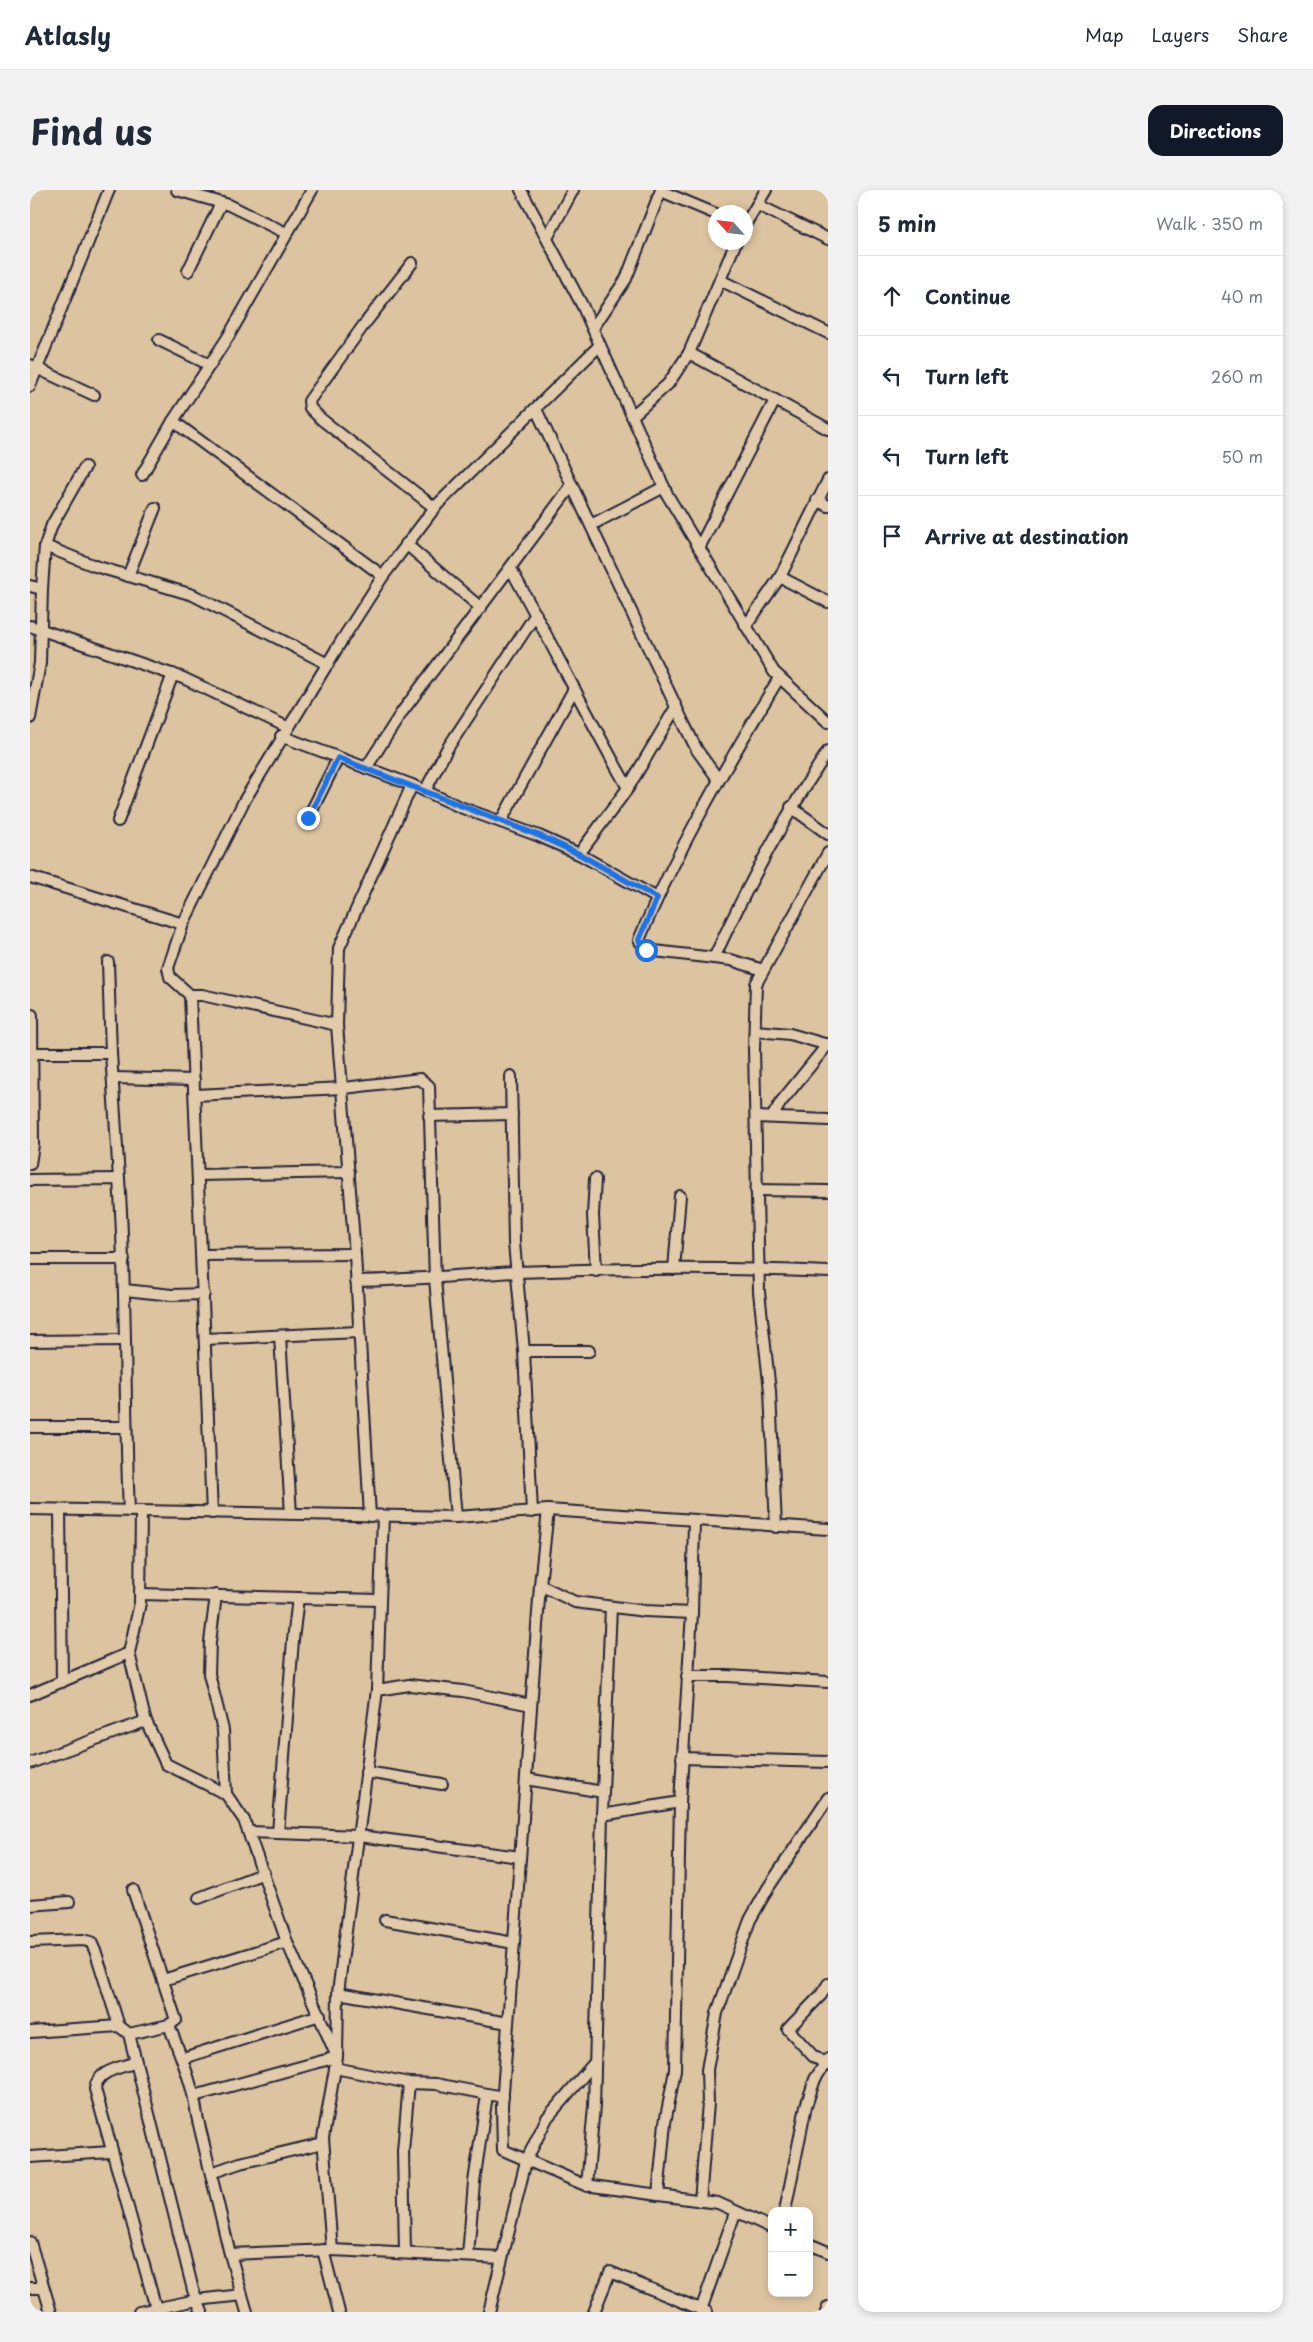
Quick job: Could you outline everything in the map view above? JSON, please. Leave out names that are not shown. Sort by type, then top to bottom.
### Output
[{"type":"street","points":[[30,386],[33,366],[109,190]]},
{"type":"street","points":[[177,190],[221,203],[286,233]]},
{"type":"street","points":[[142,475],[228,337],[312,190]]},
{"type":"street","points":[[521,190],[593,328],[664,487],[699,548],[779,678],[828,722]]},
{"type":"street","points":[[547,238],[573,190]]},
{"type":"street","points":[[753,212],[766,190]]},
{"type":"street","points":[[593,328],[626,279],[661,191],[708,211]]},
{"type":"street","points":[[188,271],[221,203]]},
{"type":"street","points":[[758,205],[828,239]]},
{"type":"street","points":[[632,416],[668,384],[689,353],[733,250]]},
{"type":"street","points":[[412,263],[363,326],[309,401],[310,408],[321,419],[435,508]]},
{"type":"street","points":[[720,280],[828,333]]},
{"type":"street","points":[[159,340],[210,365]]},
{"type":"street","points":[[338,1025],[202,995],[190,995],[170,977],[168,968],[183,924],[244,801],[284,732],[383,576],[406,544],[435,508],[600,345]]},
{"type":"street","points":[[689,353],[828,429]]},
{"type":"street","points":[[33,366],[94,395]]},
{"type":"street","points":[[699,548],[775,400]]},
{"type":"street","points":[[536,409],[697,750],[718,779]]},
{"type":"street","points":[[174,421],[383,576]]},
{"type":"street","points":[[30,718],[40,663],[45,546],[52,524],[85,467]]},
{"type":"street","points":[[746,626],[780,576],[828,480]]},
{"type":"street","points":[[366,768],[402,712],[511,569],[572,485]]},
{"type":"street","points":[[590,525],[664,487]]},
{"type":"street","points":[[817,500],[828,506]]},
{"type":"street","points":[[128,576],[155,508]]},
{"type":"street","points":[[406,544],[481,608]]},
{"type":"street","points":[[45,546],[86,563],[193,596],[328,664]]},
{"type":"street","points":[[511,569],[628,788]]},
{"type":"street","points":[[780,576],[828,602]]},
{"type":"street","points":[[30,586],[42,589]]},
{"type":"street","points":[[425,791],[447,749],[536,614]]},
{"type":"street","points":[[30,626],[173,674],[338,758],[412,785],[579,854],[657,898]]},
{"type":"street","points":[[118,820],[173,674]]},
{"type":"street","points":[[763,970],[731,960],[646,950],[639,940],[657,898],[718,779],[779,678]]},
{"type":"street","points":[[501,821],[574,689]]},
{"type":"street","points":[[579,854],[628,788],[676,707]]},
{"type":"street","points":[[714,958],[733,915],[791,807],[828,751]]},
{"type":"street","points":[[308,818],[338,758]]},
{"type":"street","points":[[370,1516],[355,1254],[338,1025],[339,948],[412,785]]},
{"type":"street","points":[[791,807],[828,834]]},
{"type":"street","points":[[776,1527],[770,1391],[760,1316],[756,1190],[756,984],[828,853]]},
{"type":"street","points":[[30,877],[183,924]]},
{"type":"street","points":[[108,962],[111,1053],[124,1259],[125,1426],[129,1511]]},
{"type":"street","points":[[190,995],[196,1095],[212,1513]]},
{"type":"street","points":[[30,1164],[33,1145],[32,1014]]},
{"type":"street","points":[[755,1031],[790,1034],[828,1045],[781,1102],[772,1117]]},
{"type":"street","points":[[32,1053],[111,1053]]},
{"type":"street","points":[[511,1076],[517,1272],[524,1351],[532,1512]]},
{"type":"street","points":[[114,1078],[194,1080]]},
{"type":"street","points":[[196,1095],[344,1088],[371,1083],[424,1080],[429,1086],[435,1279],[456,1517]]},
{"type":"street","points":[[429,1116],[512,1114]]},
{"type":"street","points":[[756,1117],[828,1120]]},
{"type":"street","points":[[199,1175],[349,1172]]},
{"type":"street","points":[[30,1180],[119,1179]]},
{"type":"street","points":[[595,1179],[593,1215],[596,1271]]},
{"type":"street","points":[[756,1190],[828,1191]]},
{"type":"street","points":[[674,1269],[680,1196]]},
{"type":"street","points":[[202,1255],[355,1254]]},
{"type":"street","points":[[30,1259],[124,1259]]},
{"type":"street","points":[[356,1281],[435,1279],[517,1272],[674,1269],[759,1268],[828,1272]]},
{"type":"street","points":[[125,1290],[172,1295],[204,1294]]},
{"type":"street","points":[[205,1339],[359,1332]]},
{"type":"street","points":[[280,1336],[291,1514]]},
{"type":"street","points":[[30,1341],[124,1340]]},
{"type":"street","points":[[524,1351],[589,1351]]},
{"type":"street","points":[[30,1427],[125,1426]]},
{"type":"street","points":[[30,1509],[456,1517],[548,1510],[694,1522],[828,1529]]},
{"type":"street","points":[[60,1510],[62,1682]]},
{"type":"street","points":[[548,1510],[540,1585],[508,2023],[503,2097],[503,2150],[587,2186],[718,2203],[735,2213],[768,2226]]},
{"type":"street","points":[[141,1512],[140,1594],[129,1653],[146,1722],[166,1764],[226,1794],[233,1801],[249,1832],[287,1942],[337,2057]]},
{"type":"street","points":[[339,2312],[327,2250],[323,2143],[337,2057],[338,1993],[376,1690],[383,1516]]},
{"type":"street","points":[[658,2195],[665,2123],[675,2070],[680,1802],[692,1613],[694,1522]]},
{"type":"street","points":[[540,1585],[575,1602],[611,1607],[692,1613]]},
{"type":"street","points":[[140,1594],[379,1600]]},
{"type":"street","points":[[216,1595],[210,1642],[209,1674],[223,1730],[226,1794]]},
{"type":"street","points":[[278,1833],[298,1598]]},
{"type":"street","points":[[587,2186],[594,2106],[602,1815],[611,1607]]},
{"type":"street","points":[[30,1695],[129,1653]]},
{"type":"street","points":[[687,1676],[727,1676],[828,1682]]},
{"type":"street","points":[[376,1690],[409,1685],[463,1691],[531,1705]]},
{"type":"street","points":[[30,1763],[146,1722]]},
{"type":"street","points":[[682,1758],[828,1762]]},
{"type":"street","points":[[366,1772],[442,1784]]},
{"type":"street","points":[[526,1779],[603,1792]]},
{"type":"street","points":[[700,2201],[708,2103],[707,2070],[717,2013],[750,1920],[768,1888],[828,1798]]},
{"type":"street","points":[[602,1815],[680,1802]]},
{"type":"street","points":[[249,1832],[359,1836],[520,1857]]},
{"type":"street","points":[[199,1898],[264,1873]]},
{"type":"street","points":[[129,2034],[169,2025],[176,2020],[133,1890]]},
{"type":"street","points":[[30,1904],[69,1902]]},
{"type":"street","points":[[385,1920],[514,1943]]},
{"type":"street","points":[[30,1942],[83,1940],[91,1942],[119,2026],[129,2034],[197,2300],[202,2312]]},
{"type":"street","points":[[163,1980],[287,1942]]},
{"type":"street","points":[[786,2207],[806,2106],[815,2079],[827,2063],[813,2056],[788,2030],[821,1995],[828,1984]]},
{"type":"street","points":[[338,1993],[508,2023]]},
{"type":"street","points":[[183,2058],[320,2015]]},
{"type":"street","points":[[169,2025],[183,2058],[194,2096],[197,2116],[230,2254],[248,2312]]},
{"type":"street","points":[[30,2032],[119,2026]]},
{"type":"street","points":[[194,2096],[337,2057]]},
{"type":"street","points":[[136,2062],[100,2075],[95,2089],[156,2311]]},
{"type":"street","points":[[489,2312],[526,2160],[547,2118],[595,2062]]},
{"type":"street","points":[[335,2068],[409,2083],[436,2084],[503,2097]]},
{"type":"street","points":[[405,2252],[403,2151],[409,2083]]},
{"type":"street","points":[[468,2256],[474,2182],[487,2095]]},
{"type":"street","points":[[211,2173],[240,2163],[323,2143]]},
{"type":"street","points":[[30,2157],[111,2152]]},
{"type":"street","points":[[594,2312],[610,2272],[704,2311],[735,2213]]},
{"type":"street","points":[[30,2242],[51,2312]]},
{"type":"street","points":[[813,2246],[828,2252]]},
{"type":"street","points":[[230,2254],[327,2250],[405,2252],[502,2258]]},
{"type":"street","points":[[30,2288],[43,2288]]},
{"type":"street","points":[[139,2312],[156,2311],[197,2300],[242,2295]]},
{"type":"street","points":[[826,2312],[828,2307]]},
{"type":"route","points":[[308,818],[338,758],[412,785],[460,807],[540,836],[579,854],[657,898],[639,940],[646,950]]}]
